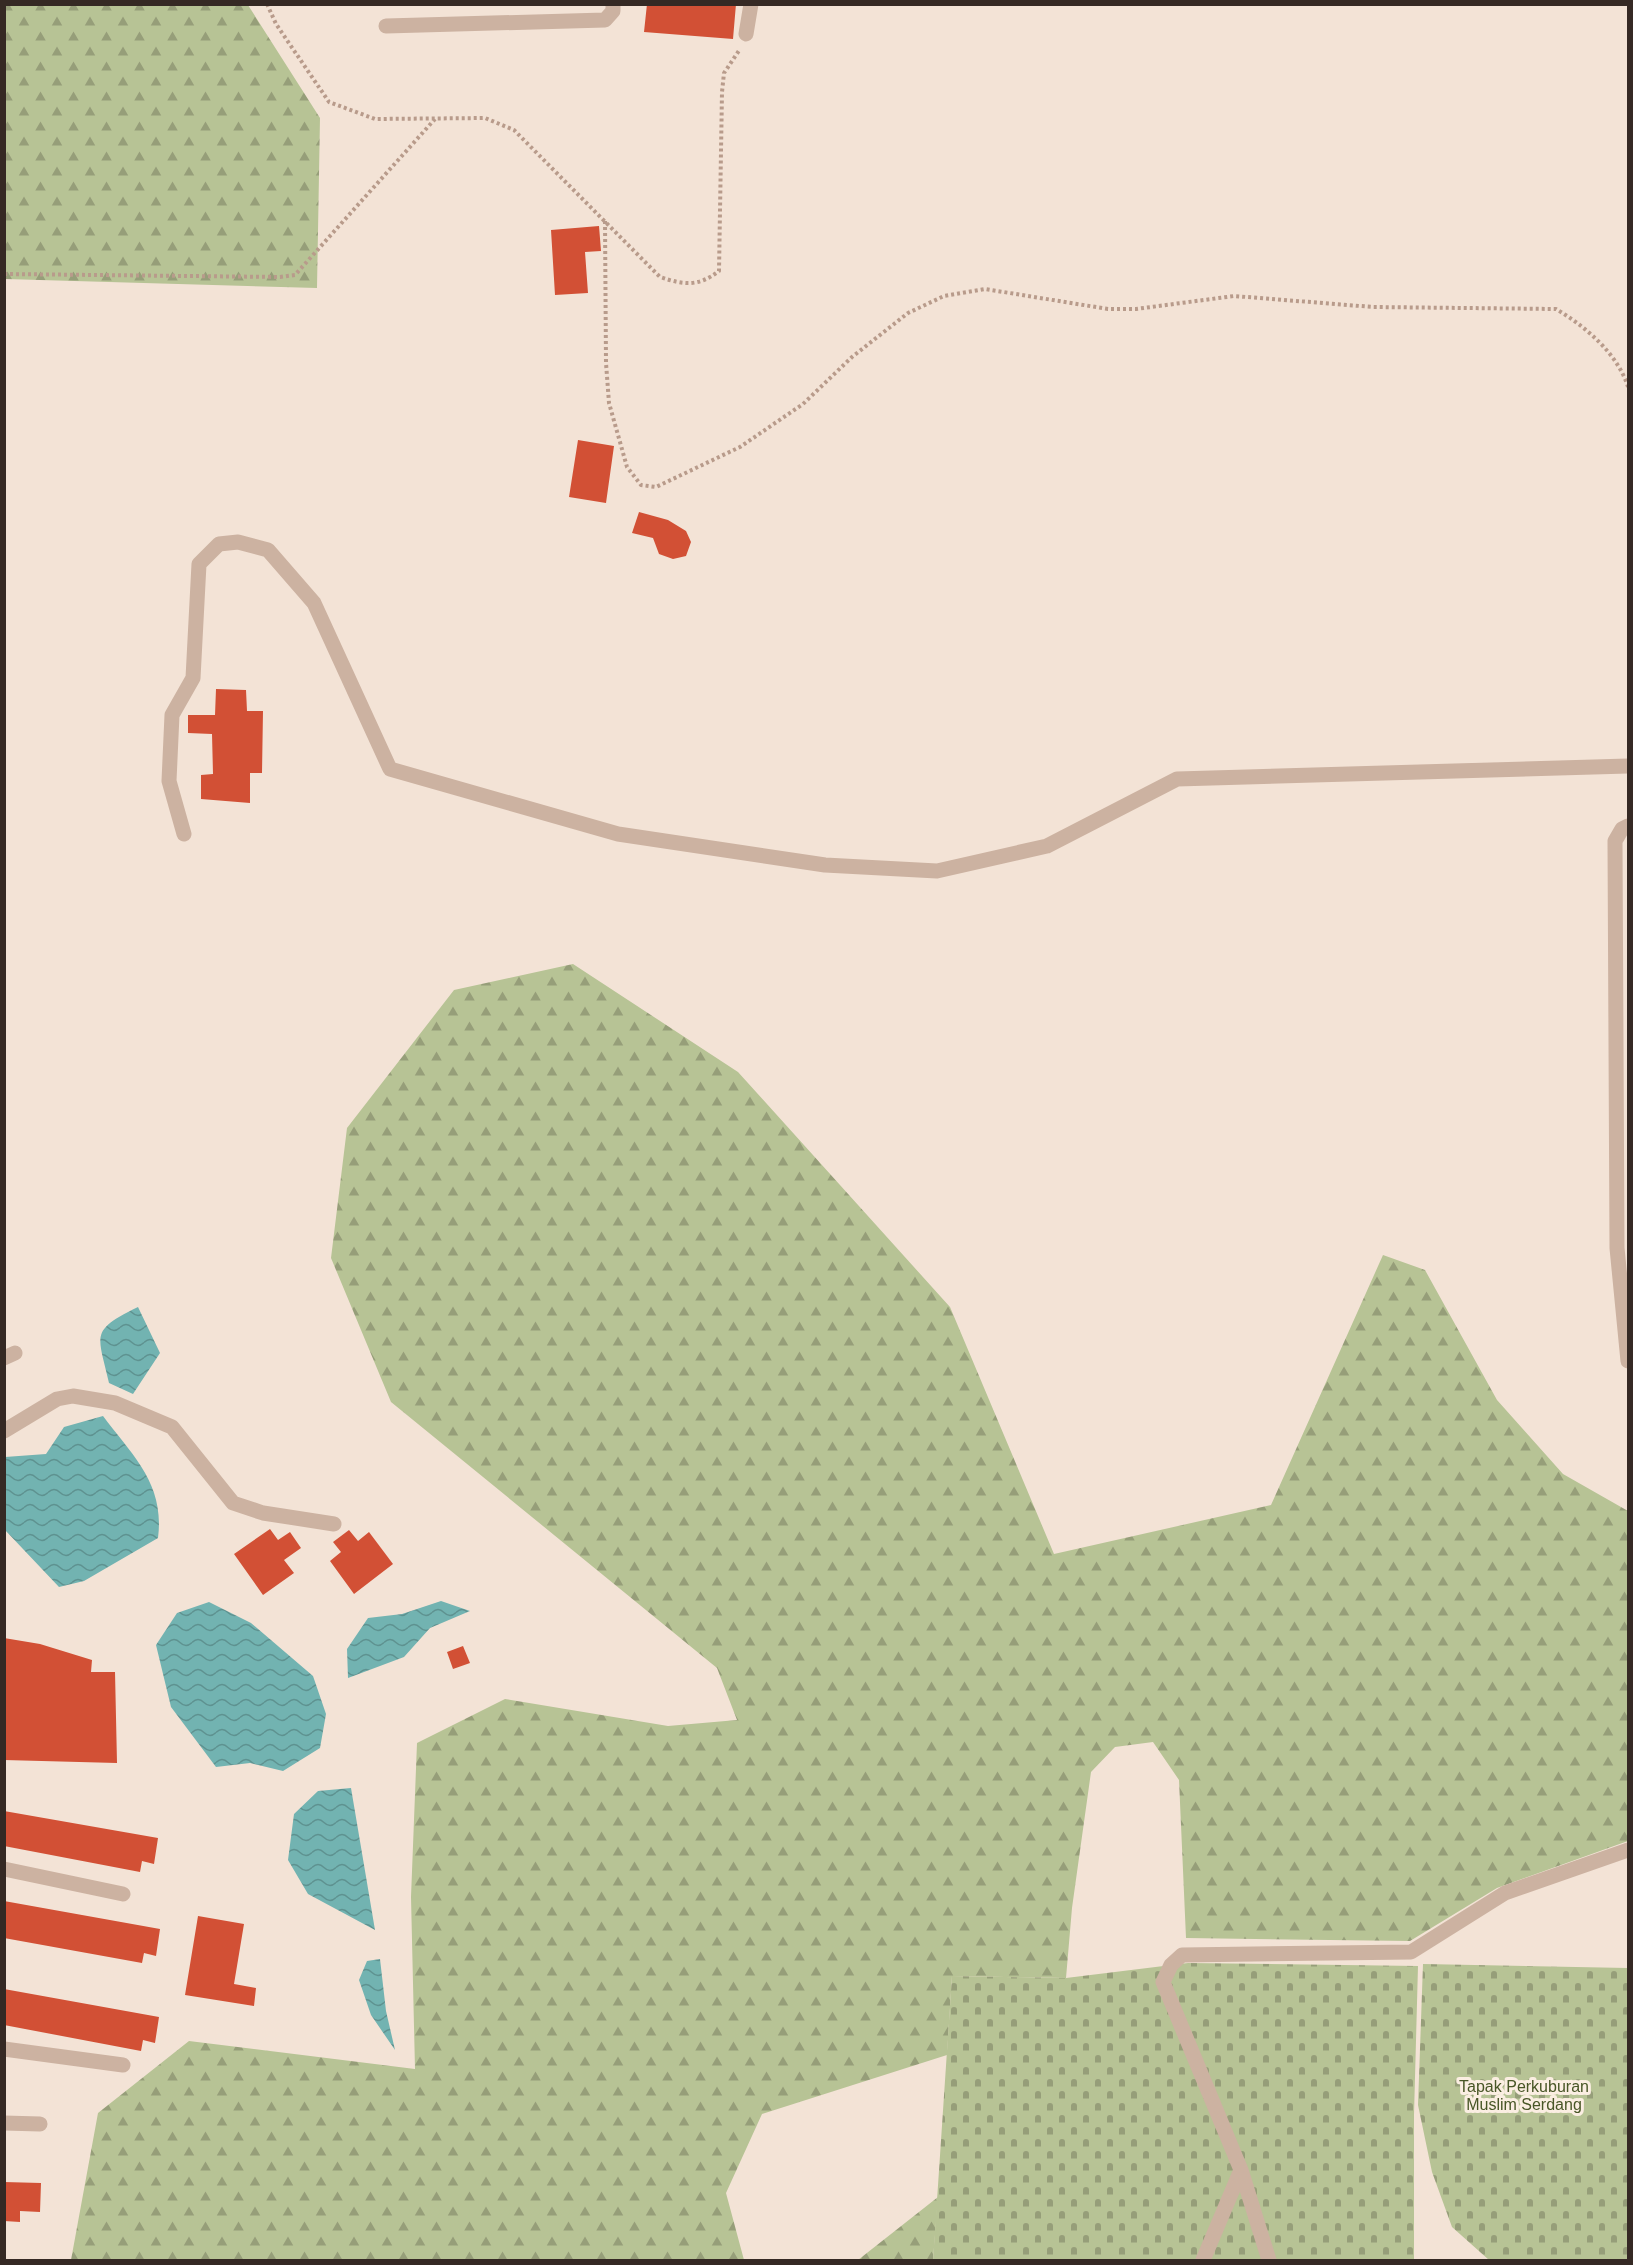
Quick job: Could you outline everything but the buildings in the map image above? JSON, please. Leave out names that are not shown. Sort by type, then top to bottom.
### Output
[{"type":"street","points":[[386,26],[605,20],[613,11],[614,4]]},
{"type":"street","points":[[746,34],[752,4]]},
{"type":"street","points":[[184,834],[169,781],[172,715],[193,678],[199,564],[219,544],[238,542],[268,550],[314,603],[390,769],[618,834],[825,865],[937,871],[1047,846],[1177,779],[1629,766]]},
{"type":"street","points":[[1629,826],[1622,829],[1615,841],[1617,1248],[1629,1360]]},
{"type":"street","points":[[4,1431],[57,1399],[74,1396],[115,1403],[172,1427],[233,1503],[262,1513],[334,1524]]},
{"type":"street","points":[[1269,2260],[1241,2170],[1163,1983],[1170,1965],[1182,1955],[1411,1952],[1505,1893],[1629,1850]]},
{"type":"street","points":[[4,1869],[123,1894]]},
{"type":"street","points":[[4,2049],[123,2065]]},
{"type":"street","points":[[4,2123],[40,2124]]},
{"type":"street","points":[[1203,2260],[1241,2170]]},
{"type":"path","points":[[267,4],[276,24],[329,102],[375,119],[485,118],[514,130],[660,276],[677,283],[704,283],[719,271],[724,73],[740,50],[746,34]]},
{"type":"path","points":[[4,274],[280,277],[294,275],[436,118]]},
{"type":"path","points":[[605,221],[606,363],[609,403],[627,467],[640,485],[656,487],[740,447],[803,404],[852,357],[908,313],[944,296],[985,289],[1108,309],[1136,309],[1234,296],[1373,307],[1556,309],[1573,319],[1614,358],[1629,387]]},
{"type":"green space","points":[[5,4],[248,5],[320,118],[317,288],[5,279]]},
{"type":"green space","points":[[573,964],[738,1072],[950,1307],[1054,1554],[1271,1505],[1383,1255],[1425,1270],[1497,1400],[1563,1474],[1628,1511],[1628,1841],[1497,1888],[1410,1941],[1186,1938],[1179,1780],[1153,1742],[1115,1747],[1091,1772],[1072,1908],[1066,1978],[952,1976],[947,2055],[762,2114],[726,2193],[744,2260],[71,2260],[98,2113],[189,2041],[415,2069],[411,1897],[417,1743],[505,1699],[668,1726],[737,1720],[717,1668],[391,1402],[331,1258],[347,1128],[454,990]]},
{"type":"green space","points":[[1188,1963],[1418,1966],[1414,2115],[1414,2260],[933,2260],[952,1976],[1066,1978]]},
{"type":"green space","name":"Tapak Perkuburan Muslim Serdang","points":[[1423,1964],[1628,1968],[1628,2260],[1489,2260],[1452,2227],[1432,2172],[1418,2105]]},
{"type":"green space","points":[[938,2197],[933,2260],[858,2260]]},
{"type":"water","points":[[138,1307],[160,1353],[133,1394],[109,1383],[100,1344],[104,1329],[111,1322]]},
{"type":"water","points":[[103,1416],[135,1458],[152,1486],[159,1519],[158,1538],[84,1581],[59,1587],[5,1530],[5,1457],[46,1454],[64,1427]]},
{"type":"water","points":[[441,1601],[470,1611],[430,1628],[404,1657],[348,1678],[347,1649],[368,1618],[402,1614]]},
{"type":"water","points":[[209,1602],[251,1623],[313,1676],[326,1714],[320,1748],[283,1771],[250,1763],[216,1767],[171,1707],[156,1645],[177,1613]]},
{"type":"water","points":[[351,1788],[375,1930],[308,1894],[288,1860],[294,1814],[318,1791]]},
{"type":"water","points":[[380,1959],[386,2011],[395,2050],[371,2015],[359,1980],[367,1961]]}]
